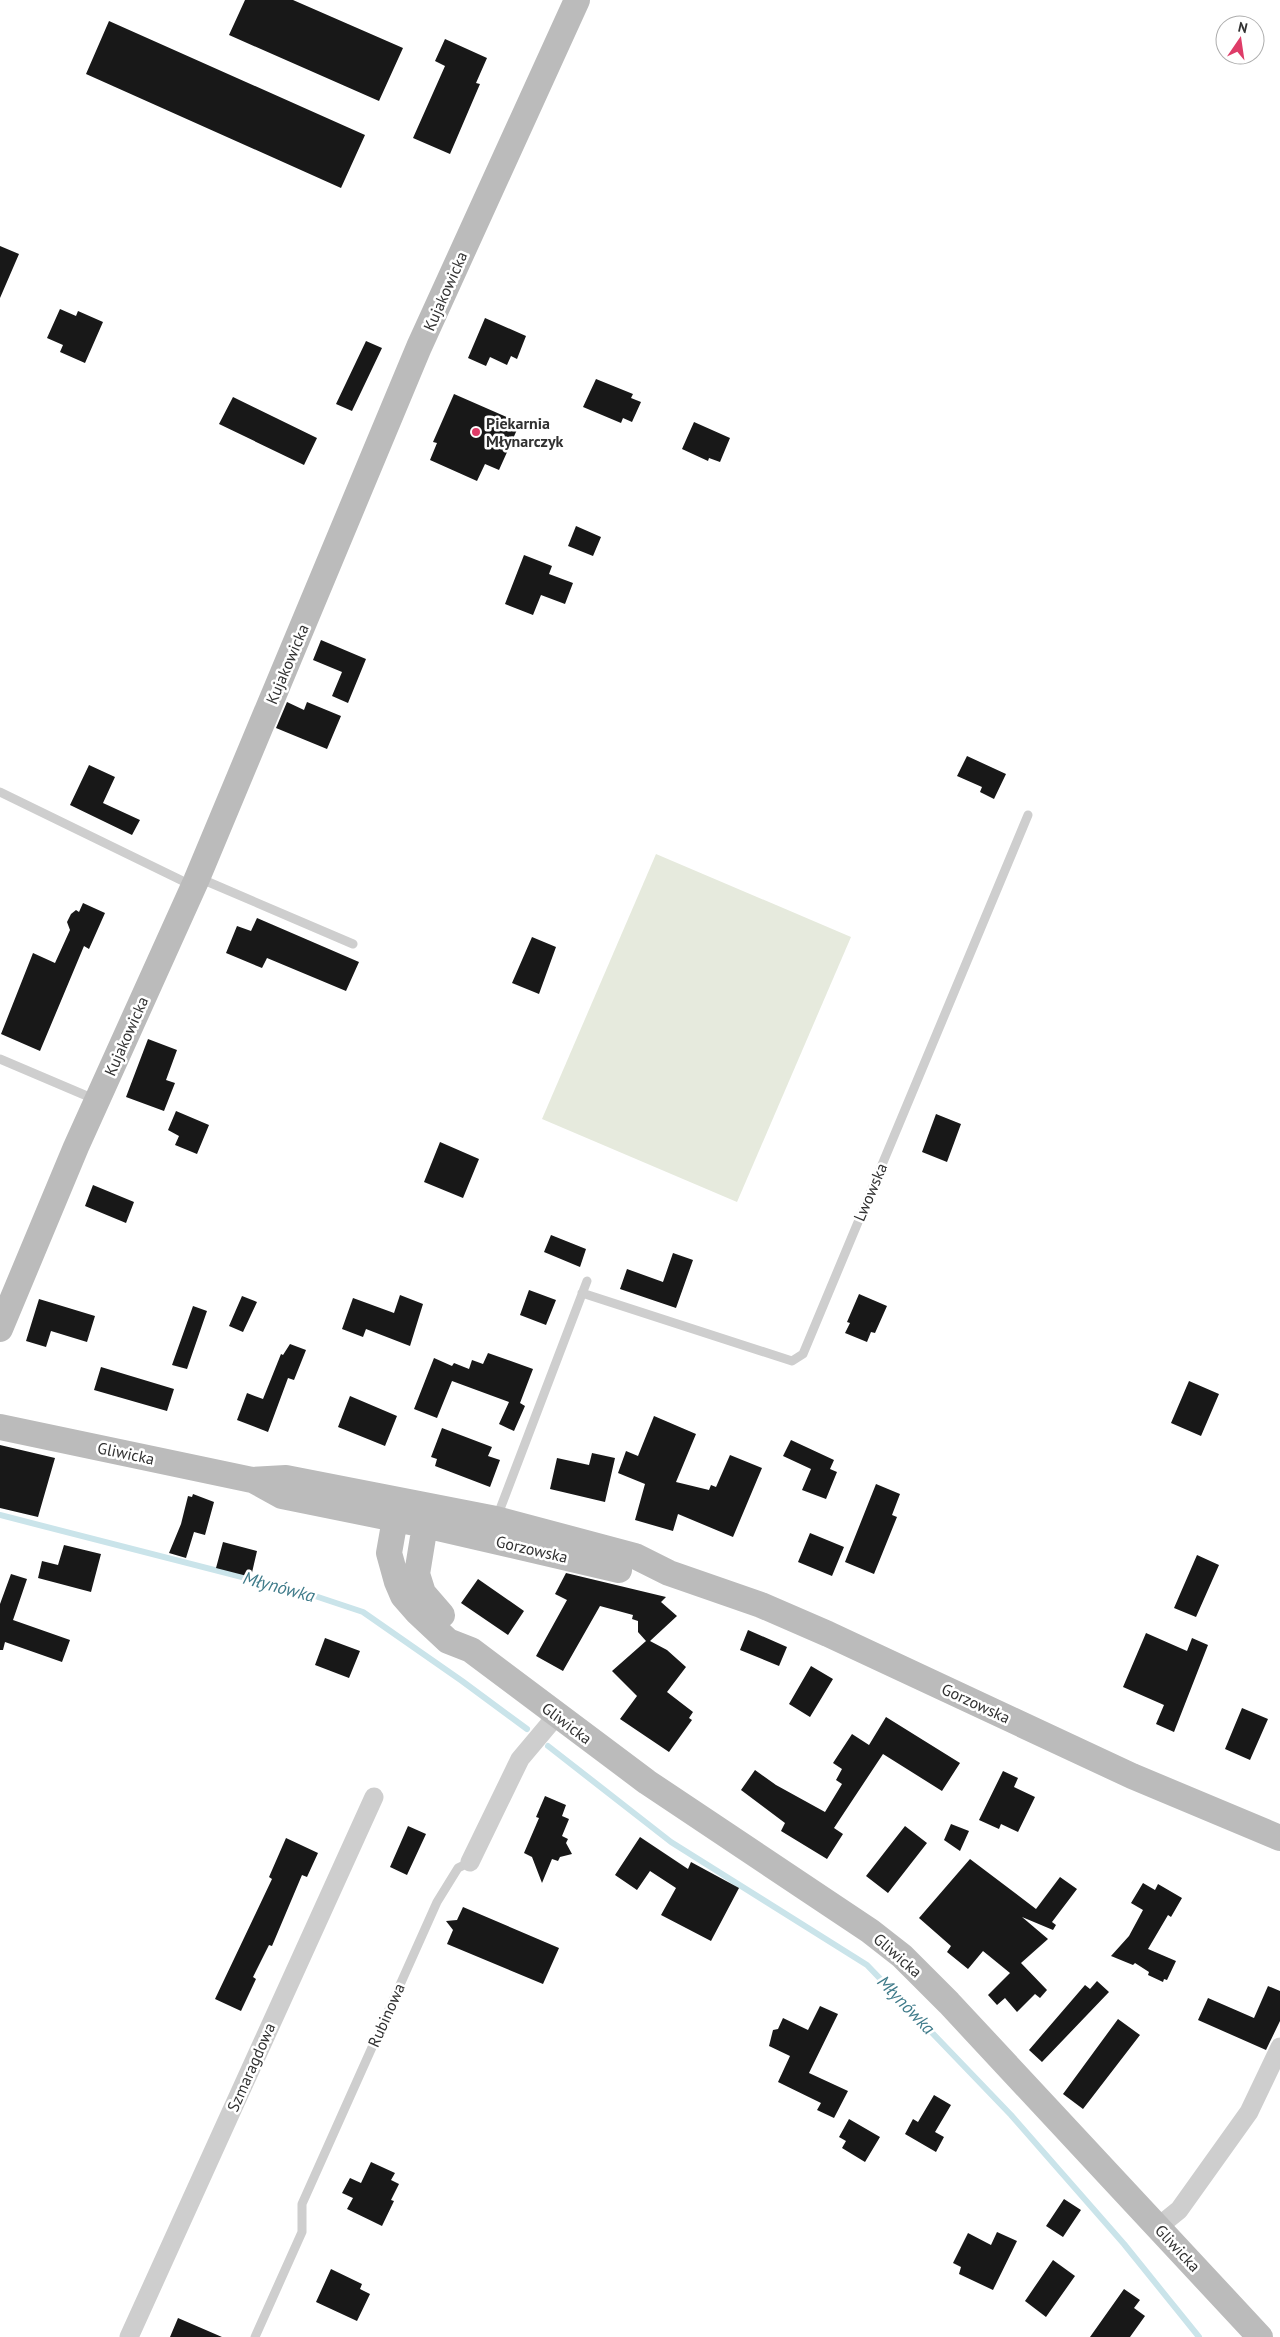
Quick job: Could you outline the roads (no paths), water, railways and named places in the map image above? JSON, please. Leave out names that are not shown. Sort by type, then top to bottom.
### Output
[{"type":"street","name":"Kujakowicka","points":[[0,1329],[97,1100],[195,882],[420,347],[577,0]]},
{"type":"street","name":"Gliwicka","points":[[0,1427],[252,1480],[286,1478],[411,1515],[420,1586],[430,1603],[457,1629],[471,1650],[647,1782],[820,1896],[902,1956],[949,2003],[1260,2337]]},
{"type":"street","name":"Gorzowska","points":[[411,1515],[635,1556],[670,1573],[761,1605],[828,1634],[1132,1776],[1280,1838]]},
{"type":"street","name":"Rubinowa","points":[[470,1862],[520,1759],[557,1716]]},
{"type":"street","name":"Szmaragdowa","points":[[129,2337],[374,1797]]},
{"type":"street","points":[[1158,2227],[1179,2210],[1250,2112],[1280,2047]]},
{"type":"lane","points":[[0,792],[195,882],[353,944]]},
{"type":"lane","name":"Lwowska","points":[[582,1293],[792,1361],[803,1354],[1028,815]]},
{"type":"lane","points":[[0,1059],[97,1100]]},
{"type":"lane","points":[[493,1529],[587,1281]]},
{"type":"lane","name":"Rubinowa","points":[[255,2337],[302,2232],[302,2204],[437,1902],[458,1868],[470,1862]]},
{"type":"waterway","name":"Młynówka","points":[[0,1515],[312,1595],[363,1612],[527,1729]]},
{"type":"waterway","name":"Młynówka","points":[[548,1746],[671,1842],[867,1965],[1011,2115],[1124,2244],[1199,2337]]},
{"type":"place","name":"Piekarnia Młynarczyk","points":[[476,432]]}]
